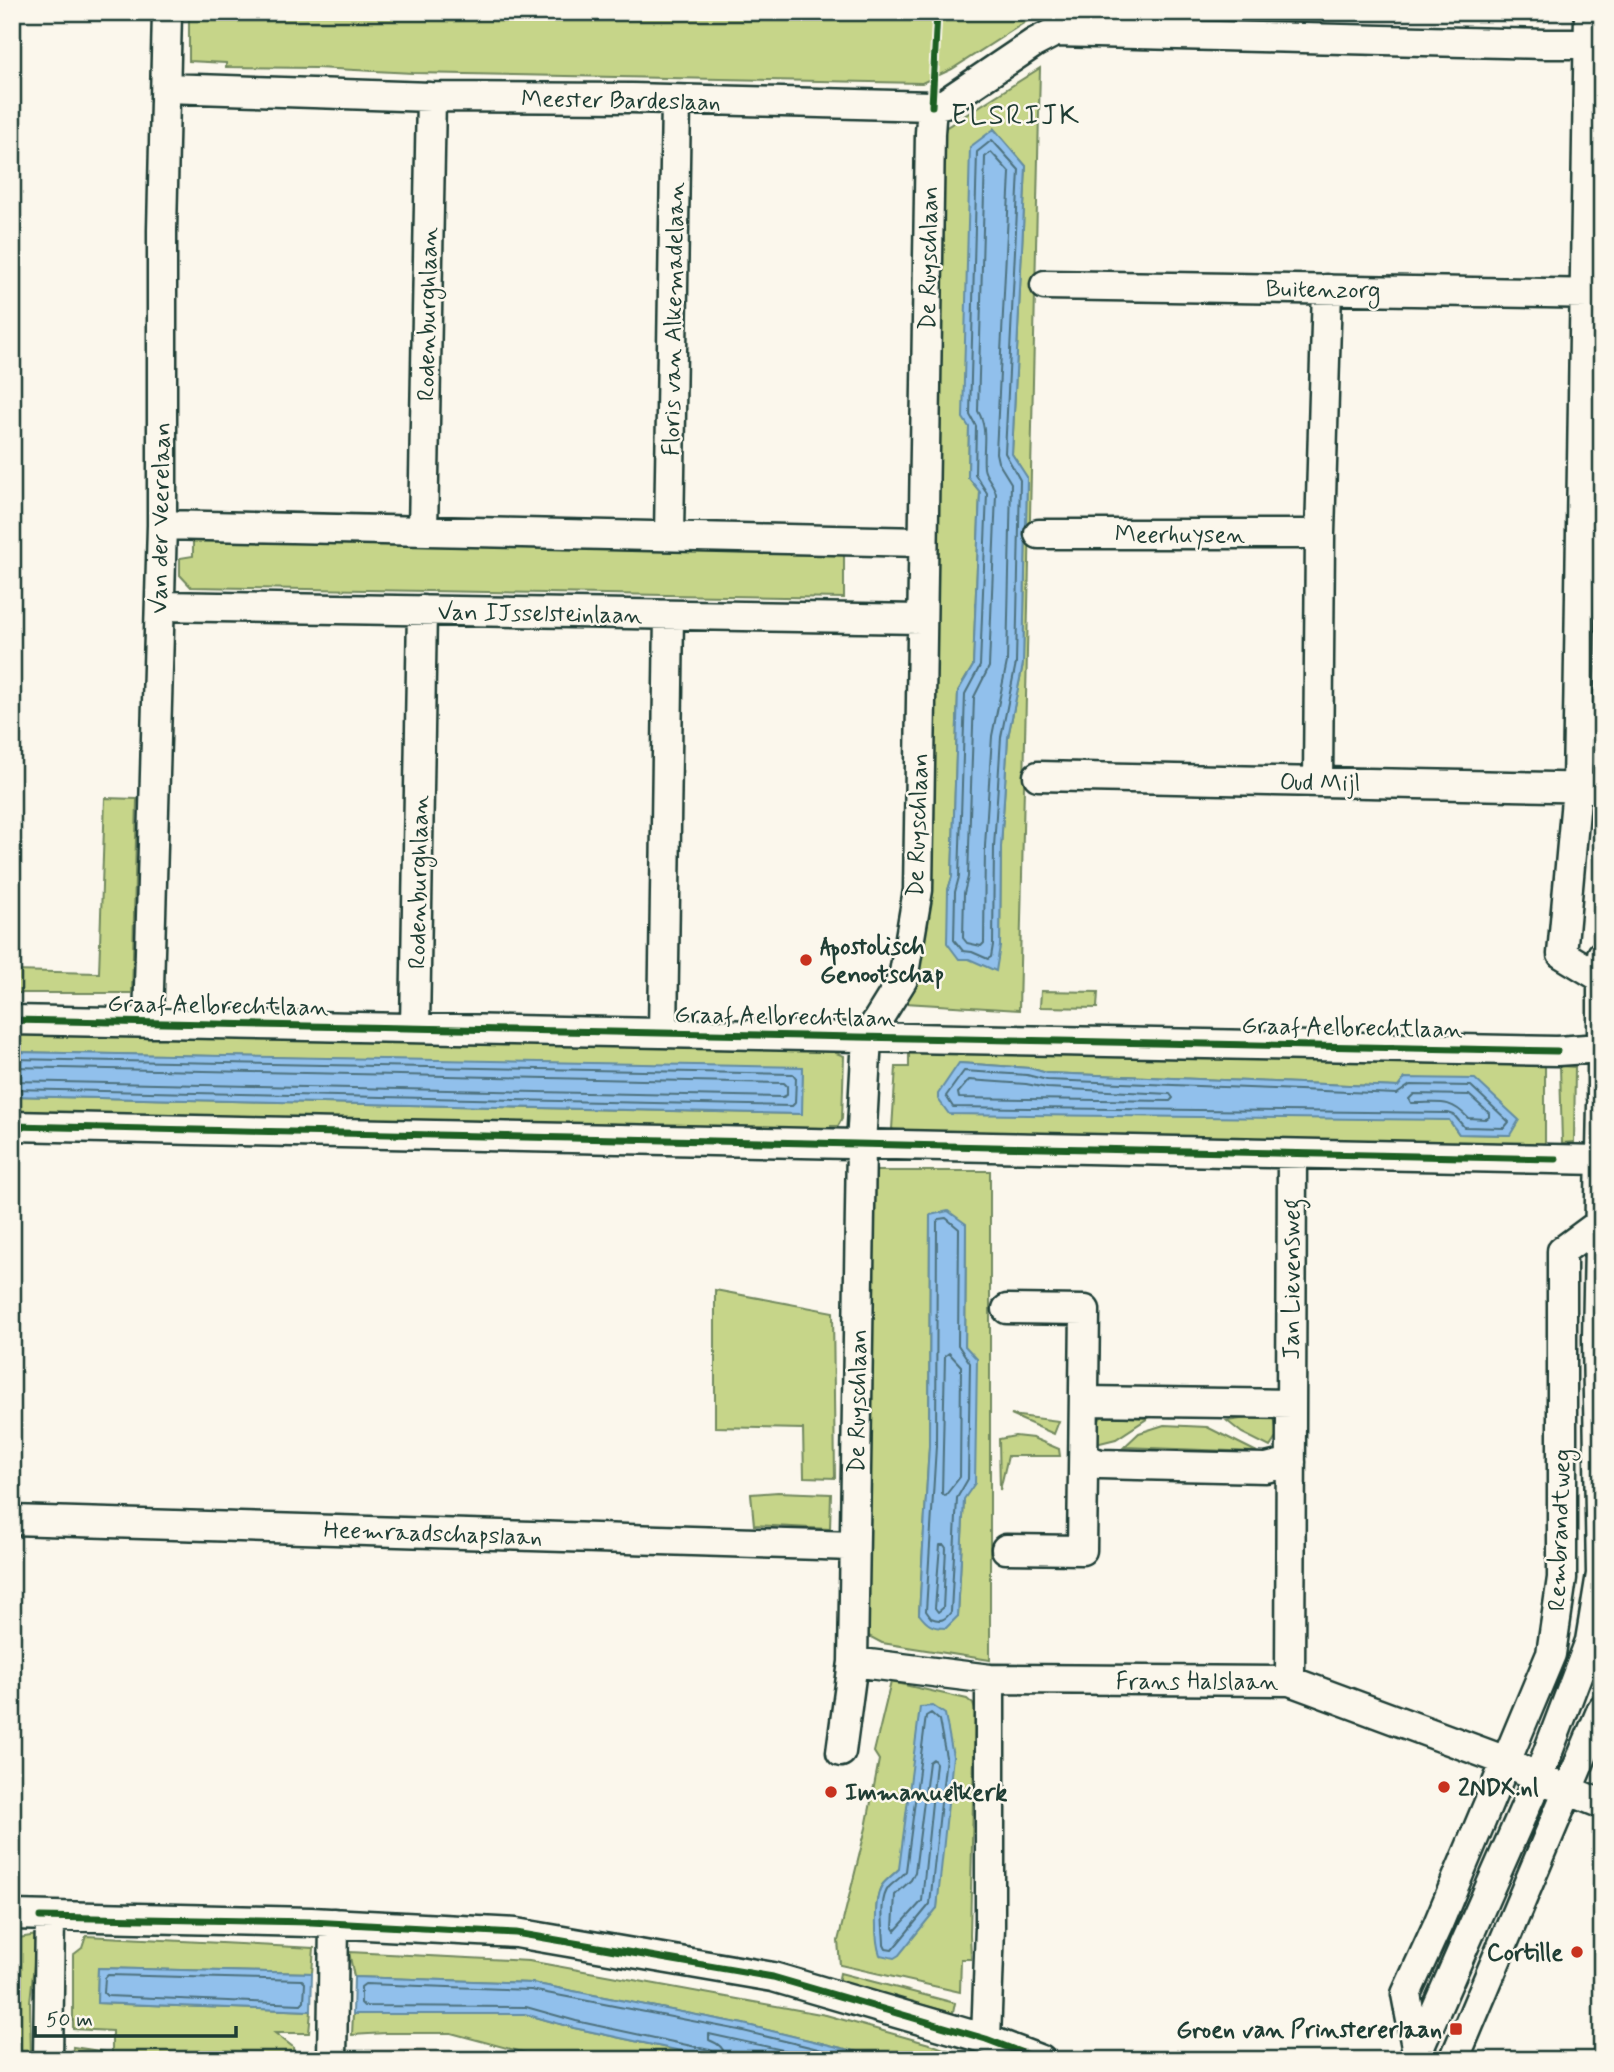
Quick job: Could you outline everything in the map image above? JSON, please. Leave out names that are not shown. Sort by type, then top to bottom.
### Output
[{"type":"street","name":"Van der Veerelaan","points":[[148,1023],[162,525],[162,230],[167,12]]},
{"type":"street","points":[[1589,12],[1595,43],[1589,788],[1562,954],[1601,966],[1602,1098]]},
{"type":"street","name":"Meester Bardeslaan","points":[[166,88],[431,97],[932,106],[945,103],[1034,43],[1055,32],[1306,25]]},
{"type":"street","points":[[1306,25],[1595,43]]},
{"type":"street","name":"Rodenburghlaan","points":[[423,531],[431,97]]},
{"type":"street","name":"Floris van Alkemadelaan","points":[[669,536],[676,101]]},
{"type":"street","name":"De Ruyschlaan","points":[[841,1752],[853,1662],[861,1145],[867,1037],[904,979],[918,890],[922,542],[932,106]]},
{"type":"street","name":"Buitenzorg","points":[[1045,285],[1593,294]]},
{"type":"street","points":[[1318,782],[1327,289]]},
{"type":"street","points":[[162,525],[922,542]]},
{"type":"street","name":"Meerhuysen","points":[[1039,534],[1321,534]]},
{"type":"street","name":"Van IJsselsteinlaan","points":[[160,606],[921,619]]},
{"type":"street","name":"Rodenburghlaan","points":[[415,1028],[422,610]]},
{"type":"street","points":[[663,1033],[670,615]]},
{"type":"street","name":"Oud Mijl","points":[[1038,776],[1589,788]]},
{"type":"street","name":"Graaf Aelbrechtlaan","points":[[12,1020],[1557,1051],[1601,1048]]},
{"type":"street","name":"Rembrandtweg","points":[[1416,2056],[1538,1778],[1590,1641],[1601,1574],[1599,1339],[1602,1104]]},
{"type":"street","points":[[12,1126],[1601,1160]]},
{"type":"street","name":"Jan Lievensweg","points":[[1290,1681],[1292,1154]]},
{"type":"street","name":"Rembrandtweg","points":[[1416,2056],[1406,1994],[1551,1654],[1562,1578],[1562,1251],[1600,1223]]},
{"type":"street","points":[[1006,1549],[1082,1550],[1085,1310],[1007,1309]]},
{"type":"street","points":[[1084,1401],[1291,1404]]},
{"type":"street","points":[[1083,1458],[1100,1464],[1266,1468],[1291,1462]]},
{"type":"street","name":"Heemraadschapslaan","points":[[12,1520],[854,1546]]},
{"type":"street","name":"Frans Halslaan","points":[[853,1662],[990,1679],[1290,1681],[1506,1761],[1538,1778],[1602,1804]]},
{"type":"street","points":[[986,2039],[990,1927],[990,1679]]},
{"type":"street","points":[[1454,2060],[1602,1709]]},
{"type":"street","points":[[12,1915],[334,1923],[516,1933],[773,1977],[986,2039],[1041,2060]]},
{"type":"street","points":[[48,2060],[50,1917]]},
{"type":"street","points":[[332,2060],[334,1923]]},
{"type":"shaded area","points":[[368,2050],[453,2051],[497,2060],[368,2060]]},
{"type":"green space","points":[[189,12],[1041,12],[952,69],[922,83],[226,67],[226,63],[189,61]]},
{"type":"green space","points":[[1040,68],[1019,1010],[905,1003],[901,989],[941,126],[945,128]],"holes":[[[994,129],[1026,166],[1012,454],[1027,478],[1023,664],[1008,737],[1001,847],[1000,946],[948,890],[952,877],[958,691],[973,666],[980,492],[968,477],[969,427]]]},
{"type":"green space","points":[[193,541],[844,552],[844,598],[191,587],[180,575],[180,558],[193,556]]},
{"type":"green space","points":[[105,798],[137,799],[132,993],[12,993],[12,971],[99,973]]},
{"type":"green space","points":[[1041,991],[1098,992],[1097,1008],[1040,1007]]},
{"type":"green space","points":[[12,1031],[836,1046],[836,1053],[844,1056],[842,1119],[838,1126],[831,1126],[831,1133],[12,1119],[12,1096],[801,1114],[803,1068],[12,1052]]},
{"type":"green space","points":[[909,1047],[1545,1060],[1545,1150],[906,1136],[892,1129],[896,1067],[909,1067]],"holes":[[[960,1063],[1029,1068],[1047,1073],[1398,1087],[1406,1078],[1510,1135],[1459,1134],[1449,1120],[939,1094]]]},
{"type":"green space","points":[[1560,1066],[1575,1067],[1574,1142],[1562,1143]]},
{"type":"green space","points":[[865,1171],[990,1171],[990,1660],[882,1643],[863,1633]],"holes":[[[930,1215],[966,1225],[964,1498],[958,1616],[919,1614],[929,1446]]]},
{"type":"green space","points":[[715,1290],[833,1312],[835,1478],[804,1477],[803,1429],[715,1427]]},
{"type":"green space","points":[[1114,1407],[1125,1417],[1148,1418],[1116,1439],[1096,1444],[1098,1422]]},
{"type":"green space","points":[[1274,1414],[1277,1436],[1270,1447],[1242,1433],[1227,1421]]},
{"type":"green space","points":[[1011,1415],[1059,1421],[1054,1434]]},
{"type":"green space","points":[[1164,1425],[1207,1427],[1257,1452],[1124,1447],[1139,1433]]},
{"type":"green space","points":[[1015,1436],[1033,1438],[1059,1449],[1060,1456],[1008,1456],[1000,1490],[999,1439]]},
{"type":"green space","points":[[751,1494],[831,1494],[830,1529],[754,1525]]},
{"type":"green space","points":[[891,1682],[967,1699],[973,1704],[971,1959],[961,1959],[960,1992],[840,1965],[838,1941],[866,1828],[879,1760],[874,1752]],"holes":[[[899,1869],[940,1872],[937,1908],[881,1955],[876,1919],[878,1898],[883,1884]]]},
{"type":"green space","points":[[37,1935],[30,2002],[31,2060],[12,2060],[12,1939]]},
{"type":"green space","points":[[86,1936],[314,1948],[312,1973],[98,1968],[97,2003],[311,2011],[309,2033],[275,2033],[293,2047],[294,2060],[72,2060],[73,2047],[112,2053],[112,2031],[73,2029],[73,1955],[82,1948]]},
{"type":"green space","points":[[349,1952],[529,1961],[826,2015],[933,2045],[973,2060],[891,2060],[743,2024],[532,1983],[354,1977]]},
{"type":"green space","points":[[840,1973],[955,2003],[953,2013],[838,1983]]},
{"type":"green space","points":[[353,2014],[525,2014],[574,2028],[723,2060],[552,2060],[451,2033],[352,2035]]},
{"type":"water","points":[[994,129],[1026,166],[1012,454],[1027,477],[1023,664],[1008,737],[1001,847],[1000,946],[996,971],[969,959],[959,959],[947,943],[948,890],[952,877],[958,691],[973,666],[980,492],[968,477],[969,427],[963,418],[970,147]]},
{"type":"water","points":[[12,1052],[803,1067],[802,1114],[12,1096]]},
{"type":"water","points":[[959,1063],[1029,1068],[1047,1073],[1398,1087],[1405,1078],[1475,1079],[1519,1120],[1510,1135],[1459,1134],[1449,1120],[949,1114],[938,1099],[938,1094]]},
{"type":"water","points":[[948,1211],[966,1224],[965,1346],[977,1359],[975,1483],[964,1499],[958,1616],[946,1628],[930,1625],[919,1614],[929,1446],[930,1215]]},
{"type":"water","points":[[933,1706],[945,1714],[953,1756],[937,1908],[894,1958],[880,1955],[876,1908],[883,1884],[899,1869],[920,1707]]},
{"type":"water","points":[[98,1968],[312,1973],[311,2011],[97,2003]]},
{"type":"water","points":[[354,1977],[532,1983],[743,2024],[891,2060],[723,2060],[574,2028],[525,2014],[353,2014]]},
{"type":"cycle path","points":[[932,106],[937,12]]},
{"type":"cycle path","points":[[12,1020],[1557,1051]]},
{"type":"cycle path","points":[[12,1126],[1556,1159]]},
{"type":"cycle path","points":[[40,1917],[311,1922],[516,1933],[773,1977],[986,2039],[1041,2060]]},
{"type":"place","name":"Apostolisch Genootschap","points":[[806,960]]},
{"type":"place","name":"2NDX.nl","points":[[1444,1787]]},
{"type":"place","name":"Immanuëlkerk","points":[[831,1792]]},
{"type":"place","name":"Cortille","points":[[1577,1952]]},
{"type":"place","name":"Groen van Prinstererlaan","points":[[1456,2029]]},
{"type":"district","name":"ELSRIJK","points":[[1016,114]]}]
